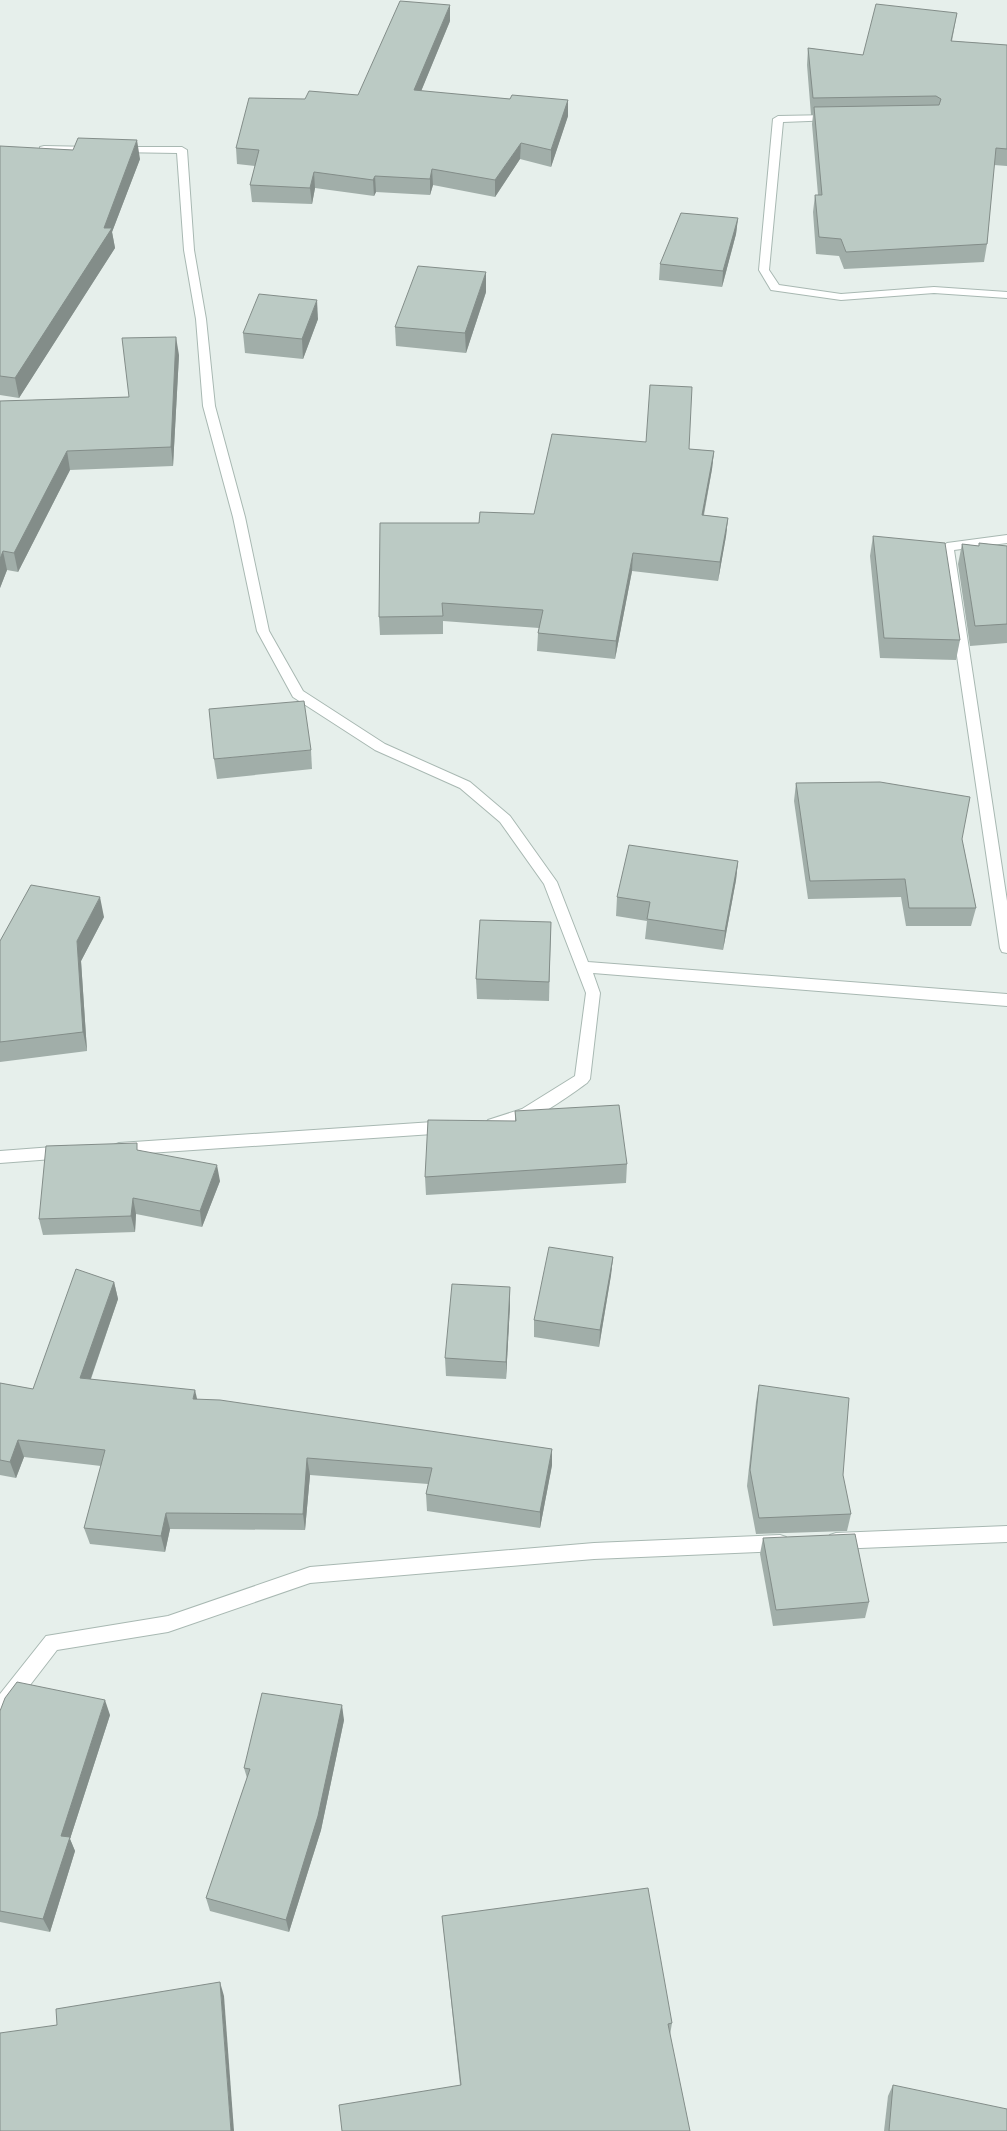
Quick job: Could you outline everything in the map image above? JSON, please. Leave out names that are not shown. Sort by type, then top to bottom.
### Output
[{"type":"street","points":[[846,118],[778,119],[764,270],[775,288],[841,297],[934,290],[1007,295]]},
{"type":"street","points":[[29,149],[182,150],[189,250],[201,318],[209,406],[239,517],[263,631],[298,694],[380,747],[465,785],[505,818],[550,882],[593,993],[582,1079],[550,1100],[506,1123],[476,1125]]},
{"type":"street","points":[[1007,539],[947,547],[1007,948]]},
{"type":"street","points":[[583,967],[1007,1000]]},
{"type":"street","points":[[109,1149],[457,1126]]},
{"type":"street","points":[[0,1156],[79,1151]]},
{"type":"street","points":[[820,1542],[1007,1534]]},
{"type":"street","points":[[0,1709],[52,1642],[168,1624],[310,1575],[594,1551],[800,1543]]},
{"type":"building","points":[[400,1],[450,5],[414,90],[510,99],[512,95],[568,100],[551,150],[521,143],[495,180],[432,169],[430,179],[375,176],[373,180],[314,172],[310,188],[250,185],[259,150],[236,148],[249,98],[305,99],[309,91],[358,95]]},
{"type":"building","points":[[876,4],[957,13],[951,41],[1007,45],[1007,149],[996,148],[987,244],[846,252],[841,239],[819,237],[815,195],[822,195],[814,107],[939,105],[941,99],[936,96],[813,98],[808,48],[863,55]]},
{"type":"building","points":[[78,138],[137,140],[104,228],[112,228],[15,378],[0,376],[0,146],[73,150]]},
{"type":"building","points":[[681,213],[738,218],[723,271],[660,264]]},
{"type":"building","points":[[418,266],[486,272],[465,333],[395,327]]},
{"type":"building","points":[[259,294],[317,300],[302,339],[243,333]]},
{"type":"building","points":[[176,337],[171,447],[67,451],[14,553],[3,551],[0,559],[0,401],[129,397],[122,338]]},
{"type":"building","points":[[650,385],[692,387],[689,449],[714,451],[702,515],[728,518],[720,562],[633,553],[616,641],[538,633],[543,610],[442,603],[443,616],[379,617],[380,523],[479,523],[480,512],[534,514],[552,434],[646,442]]},
{"type":"building","points":[[873,536],[945,543],[960,640],[884,638]]},
{"type":"building","points":[[979,543],[1007,546],[1007,624],[975,626],[962,544],[979,546]]},
{"type":"building","points":[[304,701],[311,750],[214,759],[209,709]]},
{"type":"building","points":[[880,782],[970,797],[962,839],[976,908],[909,908],[905,879],[810,881],[796,783]]},
{"type":"building","points":[[629,845],[738,861],[725,931],[647,919],[650,902],[617,897]]},
{"type":"building","points":[[31,885],[100,897],[77,941],[83,1032],[0,1042],[0,941]]},
{"type":"building","points":[[480,920],[551,922],[549,982],[476,979]]},
{"type":"building","points":[[619,1105],[627,1164],[425,1177],[428,1120],[516,1121],[515,1111]]},
{"type":"building","points":[[137,1143],[137,1150],[217,1165],[200,1211],[133,1198],[131,1216],[39,1219],[46,1146]]},
{"type":"building","points":[[549,1247],[613,1257],[600,1330],[534,1320]]},
{"type":"building","points":[[76,1269],[114,1282],[80,1378],[195,1390],[193,1399],[220,1400],[552,1449],[540,1512],[426,1494],[432,1468],[307,1458],[303,1514],[166,1513],[161,1536],[84,1528],[105,1450],[18,1440],[10,1462],[0,1460],[0,1383],[33,1389]]},
{"type":"building","points":[[452,1284],[510,1287],[506,1362],[445,1358]]},
{"type":"building","points":[[759,1385],[849,1398],[843,1475],[851,1514],[759,1518],[750,1470]]},
{"type":"building","points":[[855,1534],[869,1602],[776,1610],[763,1538]]},
{"type":"building","points":[[17,1682],[105,1700],[61,1836],[70,1837],[43,1919],[0,1911],[0,1711],[5,1698]]},
{"type":"building","points":[[262,1693],[342,1705],[318,1816],[286,1920],[206,1898],[250,1769],[244,1768]]},
{"type":"building","points":[[648,1888],[672,2023],[668,2024],[690,2131],[342,2131],[339,2105],[461,2085],[442,1916]]},
{"type":"building","points":[[220,1982],[231,2131],[0,2131],[0,2033],[57,2025],[56,2009]]},
{"type":"building","points":[[893,2085],[1007,2109],[1007,2131],[889,2131]]}]
